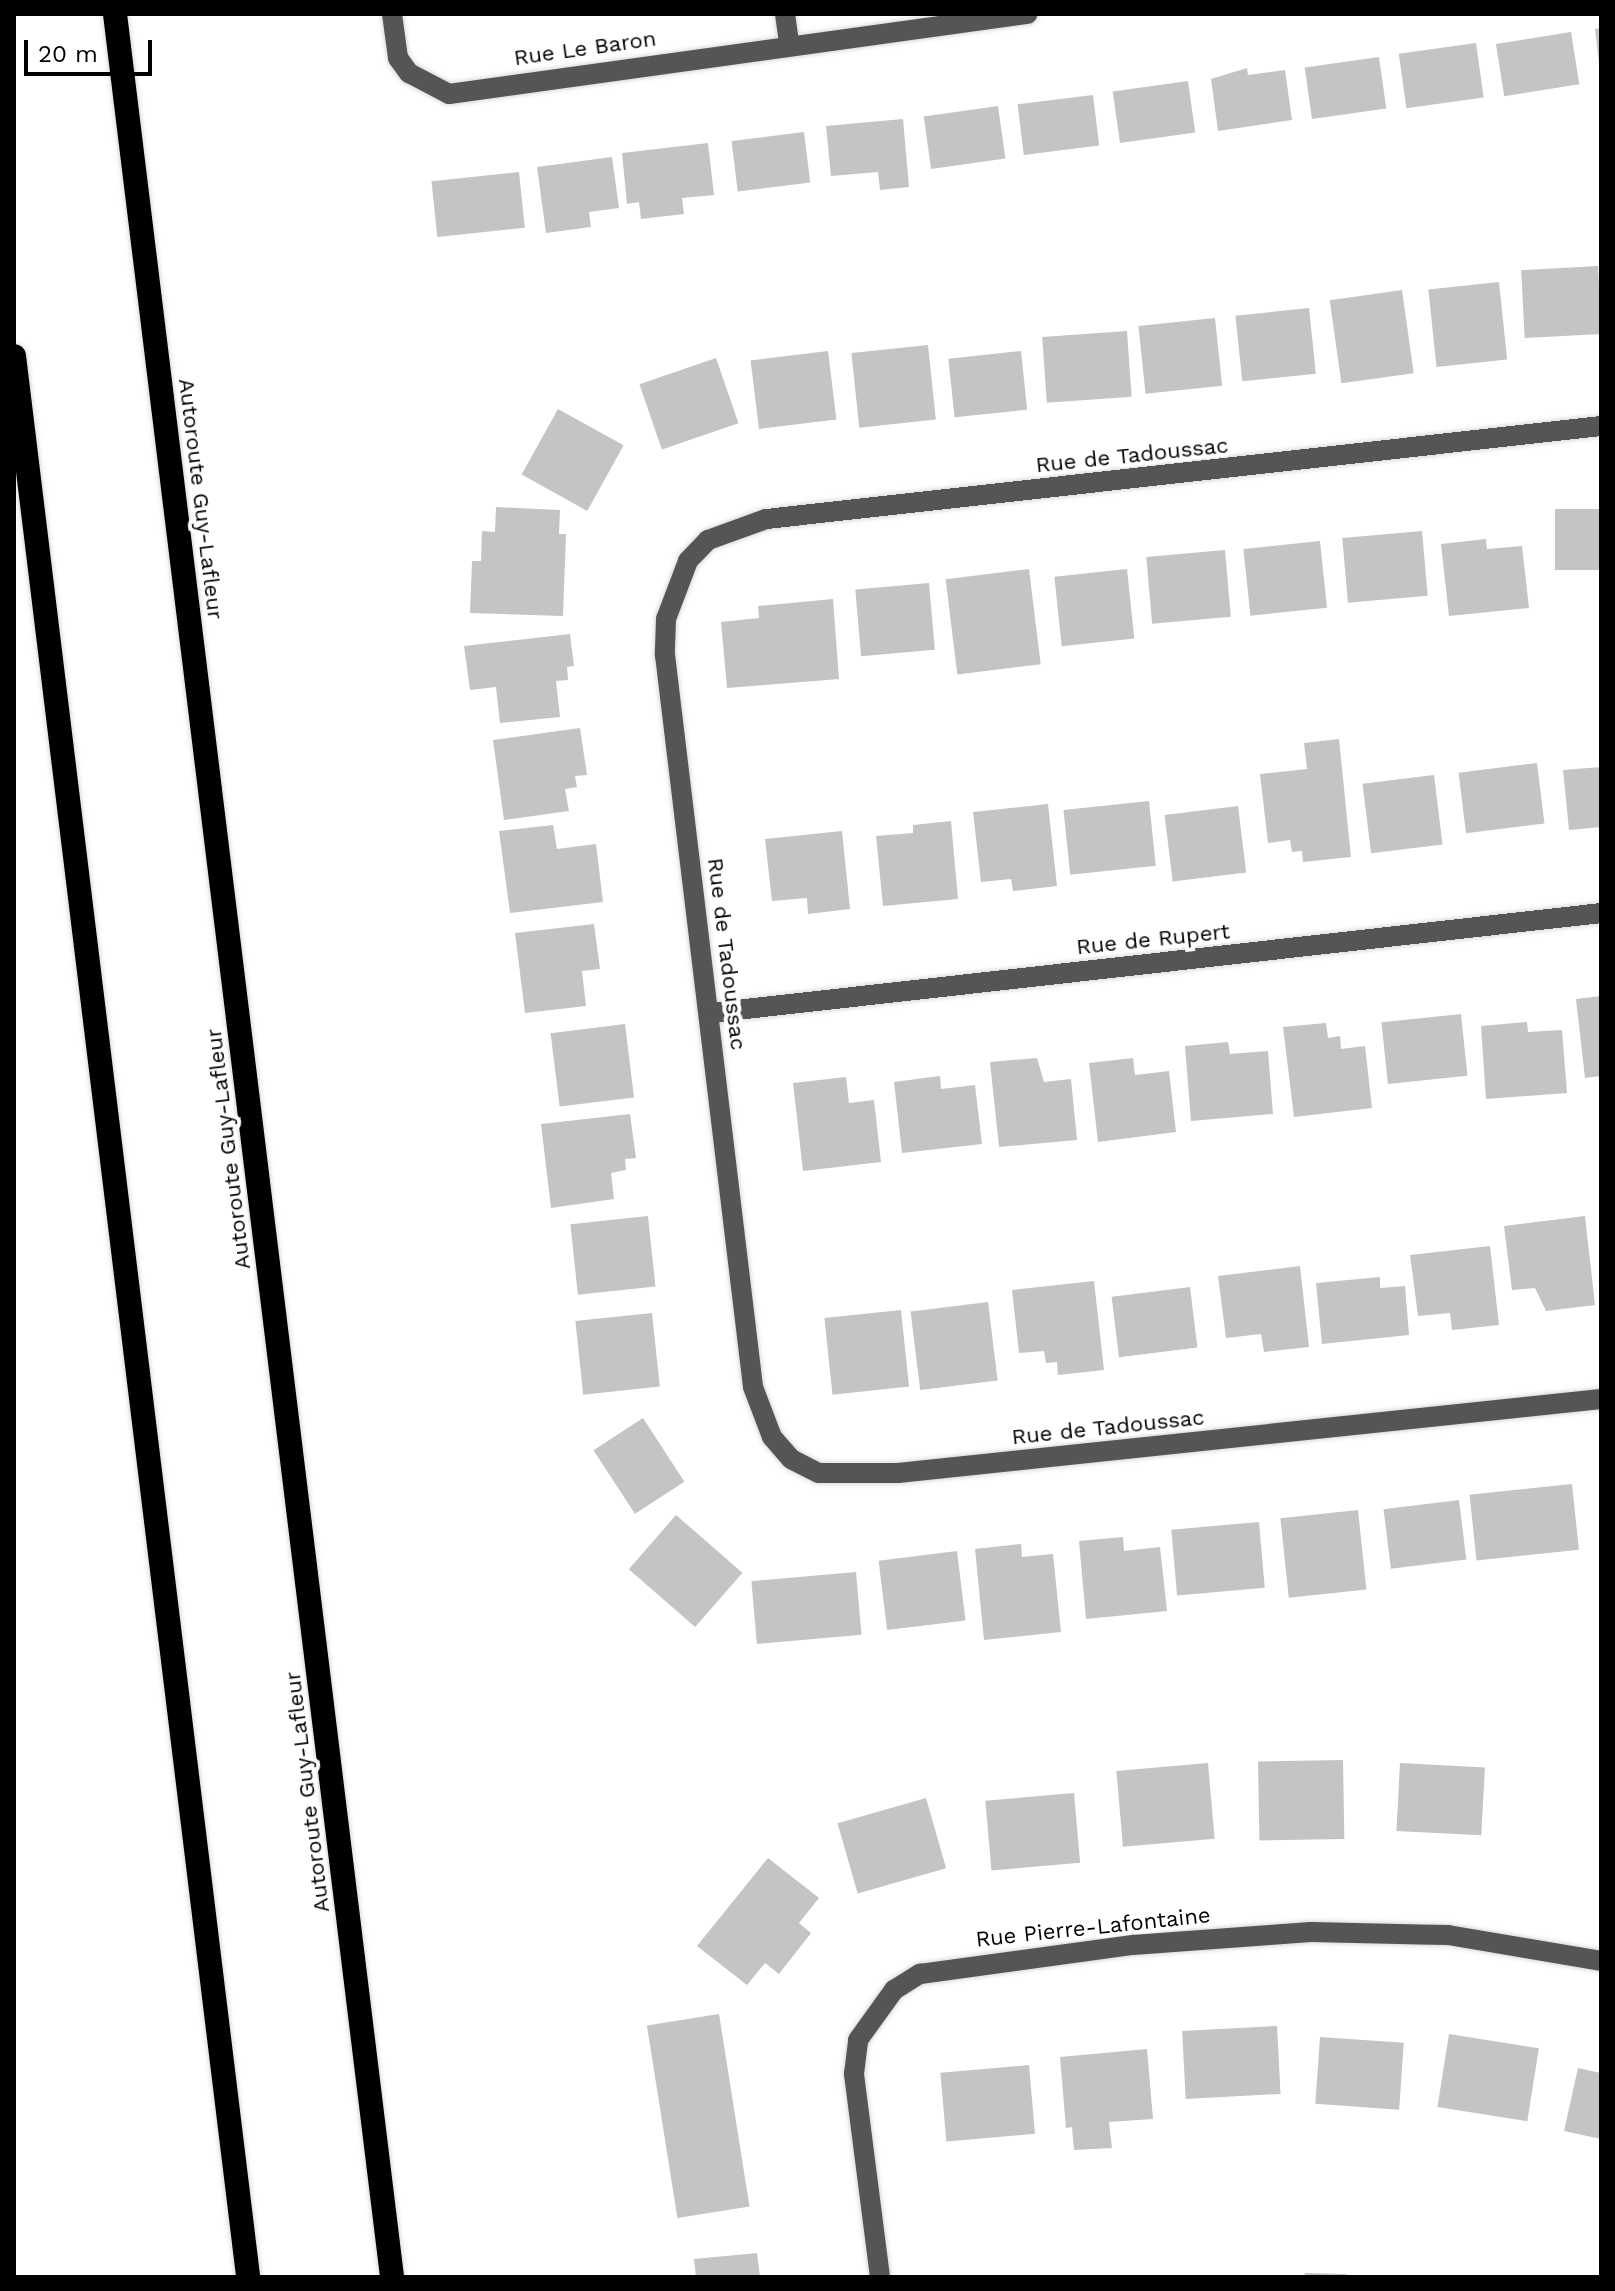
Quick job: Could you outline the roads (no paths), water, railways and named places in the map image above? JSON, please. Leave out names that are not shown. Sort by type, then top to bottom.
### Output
[{"type":"highway","name":"Autoroute Guy-Lafleur","points":[[115,14],[392,2277]]},
{"type":"highway","points":[[14,356],[248,2277]]},
{"type":"street","name":"Rue Le Baron","points":[[392,14],[398,58],[409,73],[449,94],[789,44],[1027,14]]},
{"type":"street","points":[[785,14],[789,44]]},
{"type":"street","name":"Rue de Tadoussac","points":[[1601,426],[766,519],[708,540],[688,561],[673,589],[666,619],[665,655],[753,1387],[772,1437],[791,1459],[819,1473],[898,1473],[1601,1399]]},
{"type":"street","name":"Rue de Rupert","points":[[710,1013],[1601,913]]},
{"type":"street","name":"Rue Pierre-Lafontaine","points":[[880,2277],[854,2074],[858,2040],[894,1990],[920,1974],[1133,1945],[1311,1932],[1448,1935],[1601,1961]]}]
